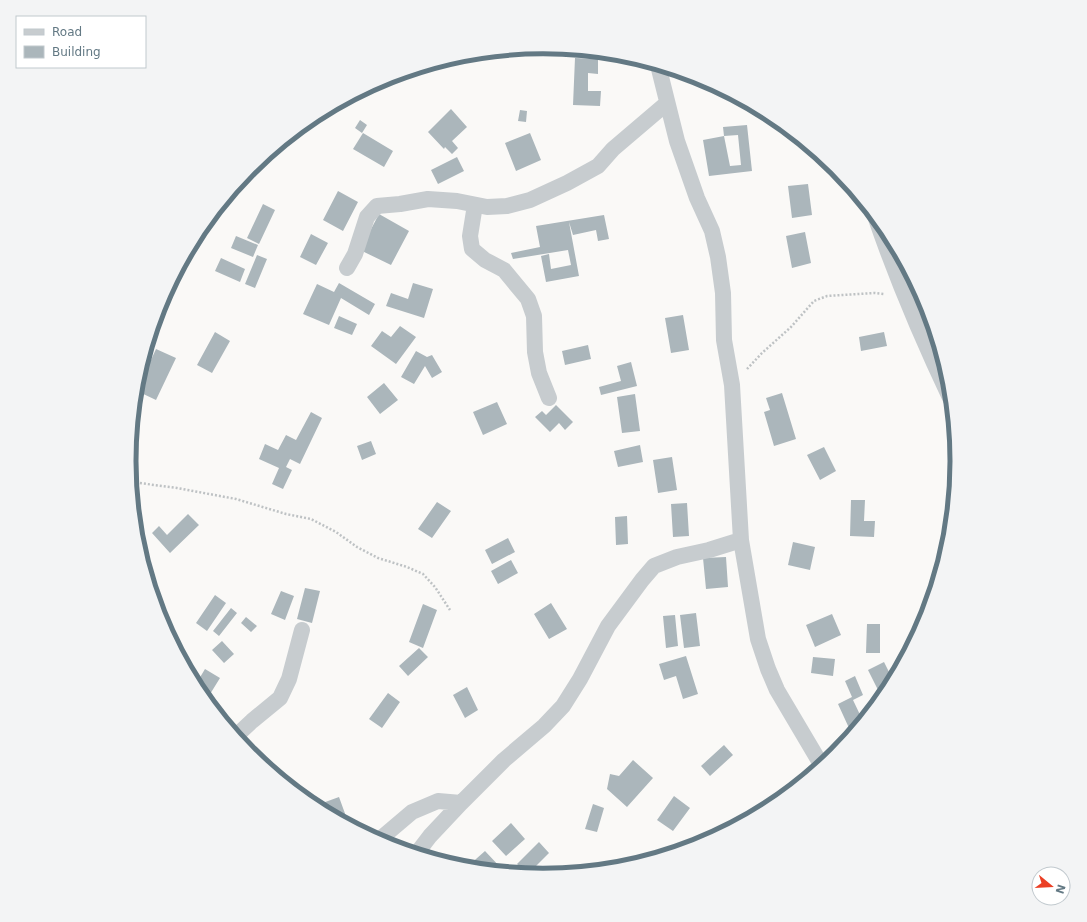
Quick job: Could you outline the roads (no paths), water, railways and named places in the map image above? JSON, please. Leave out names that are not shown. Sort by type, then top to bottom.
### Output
[{"type":"street","points":[[660,71],[677,141],[697,198],[712,231],[718,256],[723,293],[724,340],[732,385],[741,540],[758,639],[777,690],[819,761]]},
{"type":"street","points":[[347,268],[355,254],[367,218],[377,206],[428,200],[457,201],[487,207],[507,206],[530,200],[567,183],[598,166],[613,149],[667,102]]},
{"type":"street","points":[[475,205],[470,236],[472,249],[485,260],[504,270],[528,299],[534,316],[535,352],[539,373],[550,398]]},
{"type":"street","points":[[881,234],[905,297],[929,355],[943,384]]},
{"type":"street","points":[[421,848],[460,803],[504,760],[544,726],[563,706],[608,626],[654,566],[678,557],[709,550],[741,540]]},
{"type":"street","points":[[241,732],[280,698],[289,679],[302,630]]},
{"type":"street","points":[[384,835],[412,812],[438,801],[460,803]]}]
